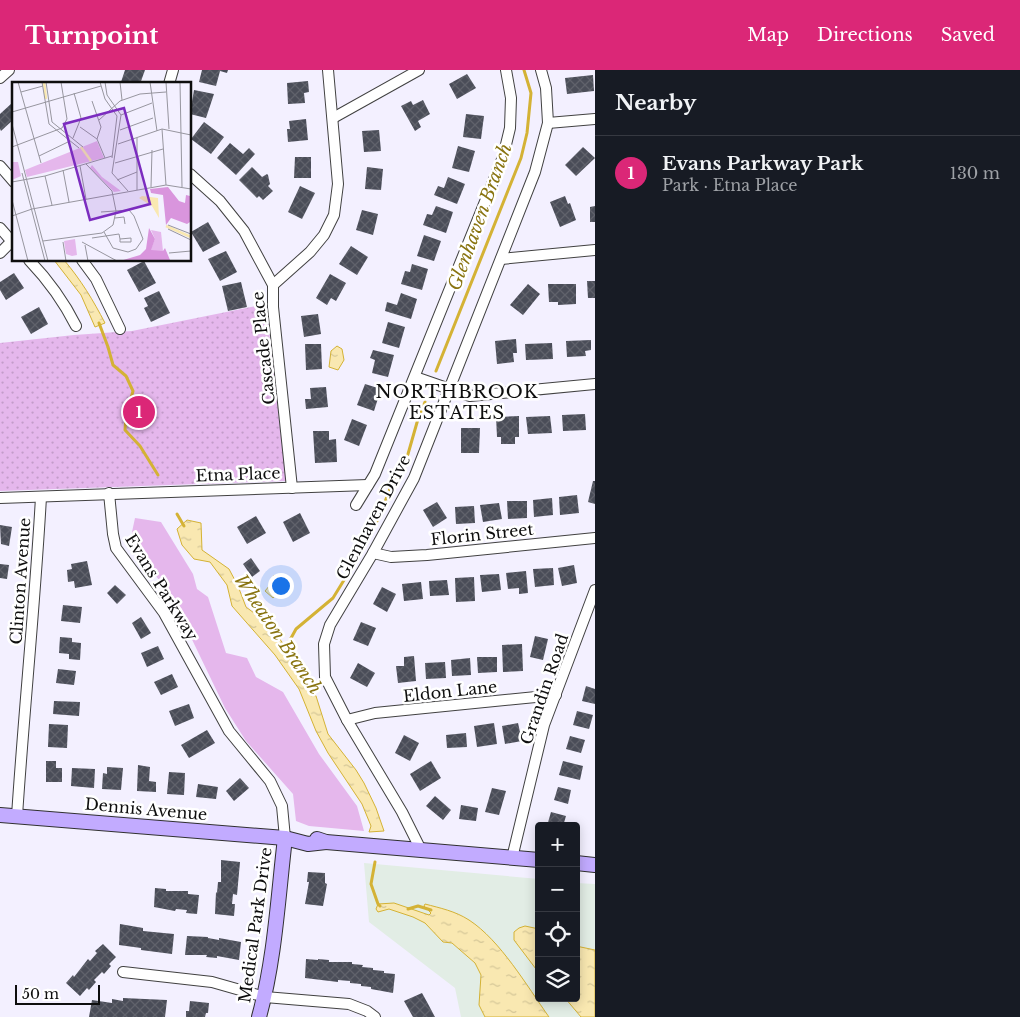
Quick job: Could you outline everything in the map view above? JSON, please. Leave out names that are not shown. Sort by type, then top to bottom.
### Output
[{"type":"street","points":[[0,78],[9,70]]},
{"type":"street","points":[[273,285],[310,252],[324,234],[334,215],[338,184],[328,70]]},
{"type":"street","points":[[333,118],[419,70]]},
{"type":"street","name":"Glenhaven Drive","points":[[356,506],[375,474],[503,157],[510,128],[511,98],[506,70]]},
{"type":"street","name":"Glenhaven Drive","points":[[421,850],[402,812],[347,720],[324,677],[324,644],[330,625],[373,553],[414,478],[535,172],[548,123],[546,88],[541,70]]},
{"type":"street","points":[[548,123],[595,119]]},
{"type":"street","points":[[0,166],[12,180]]},
{"type":"street","name":"Cascade Place","points":[[191,175],[220,200],[244,231],[273,285],[273,307],[292,488]]},
{"type":"street","points":[[0,228],[12,241]]},
{"type":"street","points":[[0,253],[12,243]]},
{"type":"street","points":[[501,259],[595,250]]},
{"type":"street","points":[[30,261],[48,280],[64,302],[76,326]]},
{"type":"street","points":[[83,261],[96,280],[120,329]]},
{"type":"street","points":[[415,377],[470,396],[595,384]]},
{"type":"street","name":"Etna Place","points":[[110,494],[368,486]]},
{"type":"street","points":[[0,498],[110,494]]},
{"type":"street","name":"Evans Parkway","points":[[110,494],[112,534],[116,548],[164,613],[229,731],[270,781],[282,806],[287,838]]},
{"type":"street","name":"Clinton Avenue","points":[[17,816],[36,578],[40,497]]},
{"type":"street","name":"Florin Street","points":[[373,553],[391,557],[427,555],[595,538]]},
{"type":"street","name":"Grandin Road","points":[[512,858],[544,724],[595,590]]},
{"type":"street","name":"Eldon Lane","points":[[347,720],[374,713],[556,695]]},
{"type":"street","name":"Dennis Avenue","points":[[0,815],[287,838],[307,835],[326,842],[535,860]]},
{"type":"street","name":"Medical Park Drive","points":[[259,1017],[270,965],[287,838]]},
{"type":"street","points":[[580,863],[595,865]]},
{"type":"street","points":[[123,972],[212,982],[264,997],[349,1004],[367,1011],[375,1017]]},
{"type":"shaded area","points":[[266,304],[286,481],[0,491],[0,343],[132,331]]},
{"type":"shaded area","points":[[135,518],[161,522],[193,574],[197,589],[208,597],[226,653],[247,658],[256,677],[283,692],[319,754],[357,806],[364,831],[309,826],[296,821],[293,794],[246,741],[225,708],[171,596],[132,544]]},
{"type":"shaded area","points":[[364,863],[535,879],[535,1002],[580,1002],[580,883],[595,884],[595,1017],[461,1017],[455,988],[369,922]]},
{"type":"water","points":[[55,261],[65,261],[86,290],[105,323],[95,327],[81,295]]},
{"type":"water","points":[[337,346],[342,349],[344,360],[338,370],[329,367],[331,351]]},
{"type":"water","points":[[187,520],[201,523],[202,550],[229,569],[246,607],[266,622],[282,642],[291,662],[316,696],[328,734],[364,783],[384,831],[369,832],[371,826],[362,804],[328,753],[316,731],[299,689],[275,655],[232,606],[227,585],[210,562],[194,559],[182,545],[177,529]]},
{"type":"water","points":[[281,574],[288,580],[285,587],[273,598],[265,591],[275,579],[273,576]]},
{"type":"water","points":[[394,903],[429,915],[431,913],[424,906],[425,904],[453,912],[469,920],[502,951],[535,997],[535,1002],[539,1002],[549,1017],[485,1017],[479,1005],[481,975],[475,963],[452,943],[443,942],[425,923],[389,909],[378,912],[376,909],[378,904]]},
{"type":"water","points":[[525,926],[535,928],[535,968],[514,940],[514,932]]},
{"type":"water","points":[[580,947],[595,950],[595,1017],[581,1017],[568,1002],[580,1002]]},
{"type":"building","points":[[125,70],[145,70],[141,82],[121,82]]},
{"type":"building","points":[[202,70],[228,70],[227,73],[220,71],[216,86],[199,82]]},
{"type":"building","points":[[467,74],[476,88],[457,99],[449,84]]},
{"type":"building","points":[[593,75],[594,91],[567,94],[565,78]]},
{"type":"building","points":[[308,81],[309,92],[304,93],[305,103],[288,104],[287,83]]},
{"type":"building","points":[[194,90],[214,94],[206,118],[191,114]]},
{"type":"building","points":[[423,100],[430,114],[418,121],[421,127],[415,131],[401,106],[411,101],[413,105]]},
{"type":"building","points":[[12,103],[12,121],[1,131],[0,129],[0,114]]},
{"type":"building","points":[[466,114],[484,116],[481,139],[463,137]]},
{"type":"building","points":[[306,119],[308,140],[288,142],[287,129],[290,129],[289,121]]},
{"type":"building","points":[[204,122],[224,137],[211,154],[191,139]]},
{"type":"building","points":[[379,130],[381,151],[364,152],[362,131]]},
{"type":"building","points":[[230,143],[243,154],[249,148],[255,154],[236,175],[217,158]]},
{"type":"building","points":[[458,146],[475,151],[469,172],[452,168]]},
{"type":"building","points":[[583,147],[595,158],[576,176],[565,165]]},
{"type":"building","points":[[295,157],[311,157],[311,178],[294,178]]},
{"type":"building","points":[[252,167],[262,177],[268,175],[270,184],[268,186],[273,191],[263,200],[259,196],[257,198],[239,180]]},
{"type":"building","points":[[367,167],[383,169],[381,190],[365,189]]},
{"type":"building","points":[[448,177],[465,184],[457,204],[434,195],[438,186],[444,188]]},
{"type":"building","points":[[300,186],[315,193],[302,219],[288,212]]},
{"type":"building","points":[[565,196],[568,204],[570,203],[576,220],[560,227],[550,202]]},
{"type":"building","points":[[436,206],[453,212],[446,233],[423,225],[427,214],[432,215]]},
{"type":"building","points":[[595,206],[595,222],[590,222],[590,207]]},
{"type":"building","points":[[362,210],[378,214],[373,235],[356,230]]},
{"type":"building","points":[[208,222],[220,243],[203,252],[191,232]]},
{"type":"building","points":[[424,235],[441,241],[434,261],[417,256]]},
{"type":"building","points":[[351,246],[368,257],[357,275],[339,264]]},
{"type":"building","points":[[226,251],[237,272],[220,281],[208,259]]},
{"type":"building","points":[[144,261],[156,283],[139,292],[127,270]]},
{"type":"building","points":[[412,264],[428,269],[422,290],[401,284],[405,271],[410,272]]},
{"type":"building","points":[[14,273],[24,288],[6,300],[0,290],[0,282]]},
{"type":"building","points":[[330,274],[346,283],[336,301],[331,298],[327,305],[316,298]]},
{"type":"building","points":[[587,281],[595,281],[595,298],[588,298]]},
{"type":"building","points":[[241,282],[247,307],[228,311],[222,286]]},
{"type":"building","points":[[528,284],[540,294],[523,315],[510,305]]},
{"type":"building","points":[[548,284],[576,284],[576,304],[558,305],[558,302],[549,302]]},
{"type":"building","points":[[159,291],[170,313],[151,322],[144,308],[148,306],[144,298]]},
{"type":"building","points":[[401,293],[417,299],[411,319],[385,311],[387,302],[397,305]]},
{"type":"building","points":[[39,307],[48,324],[31,334],[21,317]]},
{"type":"building","points":[[318,314],[321,334],[304,337],[301,316]]},
{"type":"building","points":[[388,322],[405,327],[399,348],[382,343]]},
{"type":"building","points":[[516,339],[517,353],[513,353],[514,362],[497,364],[495,341]]},
{"type":"building","points":[[591,340],[591,350],[585,351],[586,356],[567,357],[566,341]]},
{"type":"building","points":[[552,343],[553,359],[526,360],[525,344]]},
{"type":"building","points":[[305,344],[321,344],[322,369],[306,370]]},
{"type":"building","points":[[373,350],[394,355],[388,377],[372,373],[375,360],[370,358]]},
{"type":"building","points":[[365,384],[381,389],[374,411],[357,405]]},
{"type":"building","points":[[326,387],[328,407],[306,409],[305,399],[311,399],[310,388]]},
{"type":"building","points":[[585,414],[586,430],[563,431],[562,415]]},
{"type":"building","points":[[519,416],[519,437],[515,437],[515,444],[501,444],[501,437],[497,437],[496,417]]},
{"type":"building","points":[[550,416],[552,433],[528,434],[526,417]]},
{"type":"building","points":[[352,419],[367,425],[359,446],[344,440]]},
{"type":"building","points":[[461,428],[480,428],[479,453],[461,453]]},
{"type":"building","points":[[313,431],[329,431],[329,440],[336,439],[337,462],[315,463]]},
{"type":"building","points":[[593,481],[595,481],[595,504],[588,502]]},
{"type":"building","points":[[577,495],[579,513],[560,515],[559,497]]},
{"type":"building","points":[[552,498],[553,515],[534,517],[533,500]]},
{"type":"building","points":[[507,501],[527,501],[527,518],[508,519]]},
{"type":"building","points":[[437,502],[447,518],[433,527],[423,510]]},
{"type":"building","points":[[499,503],[502,519],[483,522],[480,505]]},
{"type":"building","points":[[474,506],[475,523],[456,524],[455,507]]},
{"type":"building","points":[[300,513],[310,533],[293,542],[283,522]]},
{"type":"building","points":[[256,516],[266,533],[247,544],[237,527]]},
{"type":"building","points":[[0,525],[12,527],[9,546],[1,544]]},
{"type":"building","points":[[251,558],[260,571],[252,577],[243,564]]},
{"type":"building","points":[[87,561],[92,585],[75,588],[74,581],[68,582],[67,570],[72,569],[71,564]]},
{"type":"building","points":[[0,564],[9,565],[7,579],[0,578]]},
{"type":"building","points":[[574,565],[577,583],[562,586],[558,568]]},
{"type":"building","points":[[553,568],[554,585],[535,587],[533,569]]},
{"type":"building","points":[[526,571],[528,593],[519,594],[519,588],[508,589],[506,573]]},
{"type":"building","points":[[499,574],[501,590],[482,592],[480,575]]},
{"type":"building","points":[[474,577],[475,601],[456,602],[455,578]]},
{"type":"building","points":[[447,580],[449,595],[430,596],[429,581]]},
{"type":"building","points":[[421,582],[423,599],[404,601],[402,584]]},
{"type":"building","points":[[115,585],[126,595],[117,604],[107,593]]},
{"type":"building","points":[[382,587],[396,594],[387,612],[373,604]]},
{"type":"building","points":[[63,605],[82,607],[80,623],[61,621]]},
{"type":"building","points":[[141,617],[151,633],[141,639],[132,623]]},
{"type":"building","points":[[361,622],[376,628],[368,646],[353,640]]},
{"type":"building","points":[[535,636],[548,639],[543,660],[530,657]]},
{"type":"building","points":[[60,637],[72,638],[72,642],[81,643],[80,660],[69,659],[69,654],[59,653]]},
{"type":"building","points":[[522,644],[523,671],[503,672],[502,645]]},
{"type":"building","points":[[158,646],[164,659],[147,667],[141,653]]},
{"type":"building","points":[[414,656],[416,681],[398,683],[396,666],[404,666],[404,657]]},
{"type":"building","points":[[477,657],[497,657],[497,672],[478,673]]},
{"type":"building","points":[[470,658],[471,675],[452,676],[451,660]]},
{"type":"building","points":[[445,662],[446,678],[426,679],[425,663]]},
{"type":"building","points":[[358,663],[375,673],[367,687],[350,678]]},
{"type":"building","points":[[58,669],[76,671],[74,685],[56,683]]},
{"type":"building","points":[[172,674],[178,687],[161,695],[154,682]]},
{"type":"building","points":[[586,686],[595,689],[595,704],[582,701]]},
{"type":"building","points":[[54,701],[80,702],[79,716],[53,714]]},
{"type":"building","points":[[189,704],[194,718],[175,726],[169,711]]},
{"type":"building","points":[[577,711],[593,715],[589,729],[573,725]]},
{"type":"building","points":[[494,723],[497,744],[477,747],[474,726]]},
{"type":"building","points":[[518,723],[522,741],[505,744],[502,726]]},
{"type":"building","points":[[49,724],[68,725],[67,748],[48,747]]},
{"type":"building","points":[[207,730],[215,743],[189,758],[181,745]]},
{"type":"building","points":[[466,733],[467,747],[447,748],[446,735]]},
{"type":"building","points":[[404,735],[419,743],[410,761],[395,753]]},
{"type":"building","points":[[570,736],[585,740],[581,753],[566,749]]},
{"type":"building","points":[[46,761],[56,761],[56,768],[62,768],[62,782],[46,782]]},
{"type":"building","points":[[431,761],[441,778],[420,791],[410,774]]},
{"type":"building","points":[[563,761],[583,766],[580,780],[559,775]]},
{"type":"building","points":[[138,765],[150,767],[149,781],[156,782],[156,792],[137,791]]},
{"type":"building","points":[[107,767],[123,768],[121,790],[102,789],[103,773],[107,774]]},
{"type":"building","points":[[72,768],[95,769],[94,788],[71,786]]},
{"type":"building","points":[[169,772],[185,773],[184,795],[167,794]]},
{"type":"building","points":[[240,778],[249,788],[234,801],[226,791]]},
{"type":"building","points":[[198,784],[218,787],[216,799],[196,797]]},
{"type":"building","points":[[558,787],[571,790],[568,804],[554,800]]},
{"type":"building","points":[[492,788],[506,791],[499,815],[485,812]]},
{"type":"building","points":[[435,796],[451,810],[443,820],[426,806]]},
{"type":"building","points":[[461,805],[478,808],[476,821],[459,819]]},
{"type":"building","points":[[551,812],[566,816],[564,822],[548,822]]},
{"type":"building","points":[[221,860],[240,862],[237,895],[233,894],[232,904],[235,904],[234,916],[215,914],[216,892],[218,882],[221,882]]},
{"type":"building","points":[[308,872],[325,873],[325,883],[327,884],[323,906],[305,904],[309,882],[307,882]]},
{"type":"building","points":[[155,888],[166,889],[166,891],[188,891],[188,894],[199,895],[197,914],[186,913],[187,910],[176,909],[175,911],[154,907]]},
{"type":"building","points":[[120,924],[143,928],[143,931],[174,934],[172,954],[119,945]]},
{"type":"building","points":[[187,936],[208,937],[219,940],[219,938],[241,942],[239,960],[217,956],[217,958],[206,957],[207,955],[185,955]]},
{"type":"building","points":[[103,944],[116,957],[109,964],[111,966],[104,974],[102,972],[94,980],[96,982],[89,990],[87,988],[80,996],[66,983],[73,975],[74,977],[88,959],[90,961],[97,953],[95,951]]},
{"type":"building","points":[[306,959],[352,962],[352,964],[363,965],[362,967],[395,974],[393,993],[371,989],[371,987],[361,986],[361,984],[350,983],[350,981],[338,980],[338,982],[305,978]]},
{"type":"building","points":[[422,993],[435,1017],[413,1017],[404,1001]]},
{"type":"building","points":[[123,998],[167,1000],[165,1017],[89,1017],[92,1000],[112,1003],[112,999],[123,1001]]},
{"type":"building","points":[[190,1001],[209,1003],[208,1013],[206,1013],[205,1017],[186,1017]]},
{"type":"waterway","name":"Glenhaven Branch","points":[[436,371],[521,158],[527,133],[531,93],[524,70]]},
{"type":"waterway","name":"Wheaton Branch","points":[[99,323],[113,365],[126,376],[133,391],[126,416],[125,430],[140,446],[158,475]]},
{"type":"waterway","name":"Glenhaven Branch","points":[[284,651],[296,629],[333,598],[352,567],[358,552],[380,515],[394,478],[408,454],[425,402]]},
{"type":"waterway","name":"Wheaton Branch","points":[[177,514],[184,526]]},
{"type":"waterway","name":"Wheaton Branch","points":[[375,862],[371,884],[380,906]]},
{"type":"waterway","name":"Wheaton Branch","points":[[408,909],[418,906],[431,910]]},
{"type":"place","name":"Evans Parkway Park","points":[[139,412]]},
{"type":"district","name":"NORTHBROOK ESTATES","points":[[457,402]]}]
